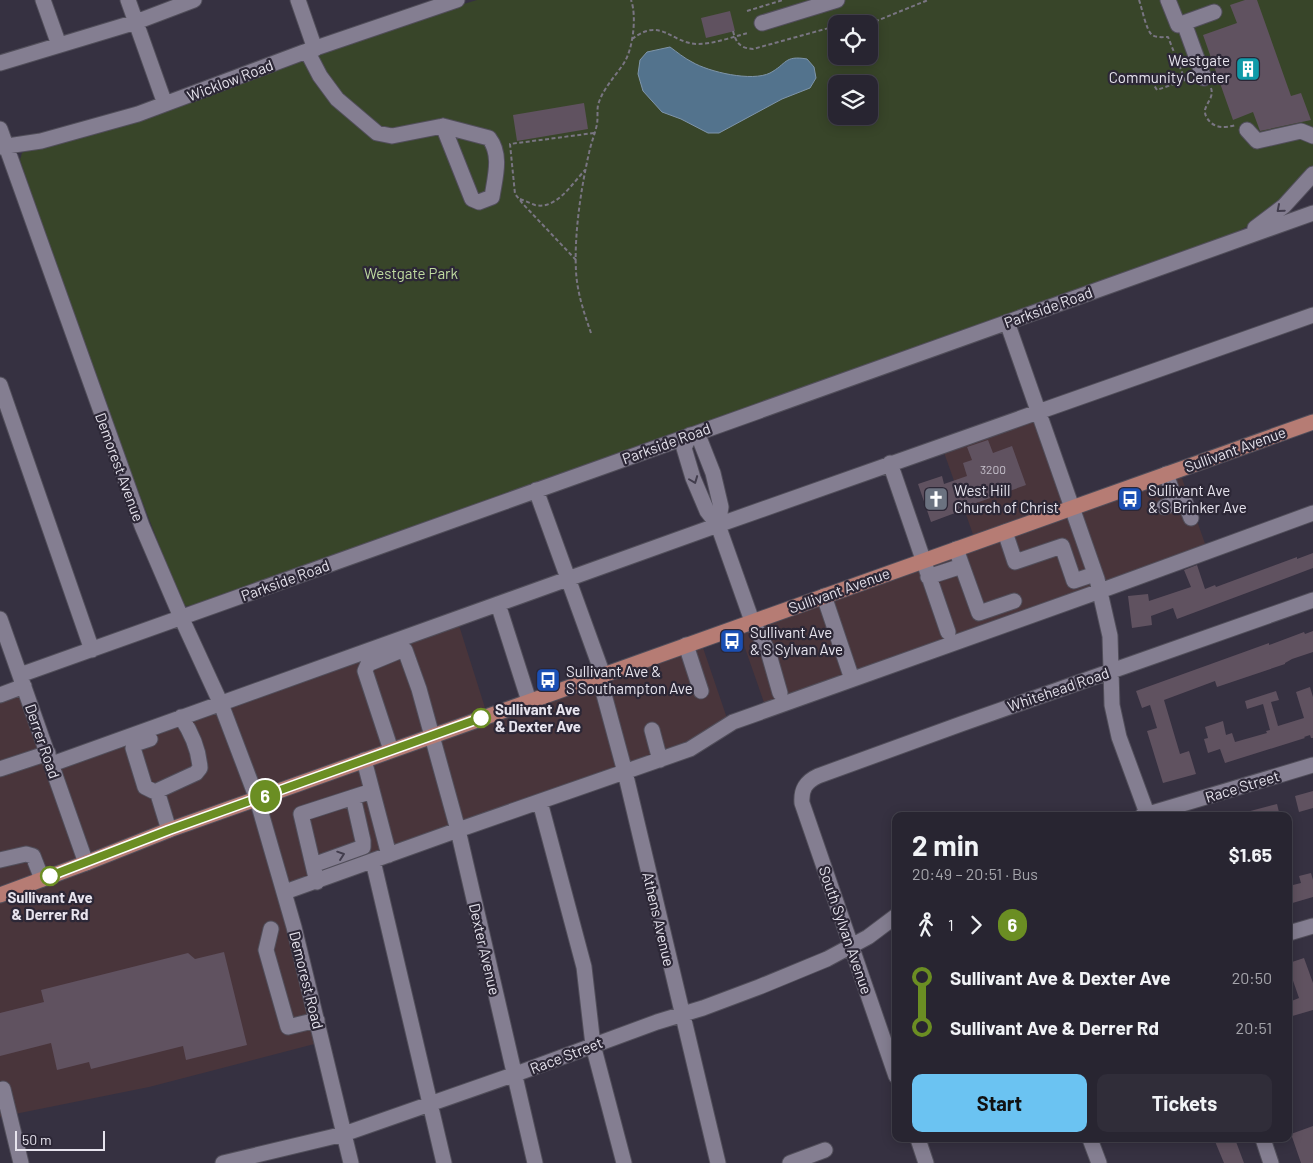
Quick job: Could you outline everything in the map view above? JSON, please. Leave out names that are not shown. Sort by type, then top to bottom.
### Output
[{"type":"main road","name":"Sullivant Avenue","points":[[0,895],[86,864],[169,830],[391,750],[1313,422]]},
{"type":"street","points":[[43,0],[59,45]]},
{"type":"street","points":[[128,0],[164,104]]},
{"type":"street","points":[[0,63],[136,22],[194,0]]},
{"type":"street","points":[[298,0],[320,76],[337,99],[377,132],[392,136],[443,126],[489,138],[496,146],[497,162],[492,197],[479,202],[472,199],[443,126]]},
{"type":"street","name":"Wicklow Road","points":[[3,146],[41,141],[138,114],[311,50],[457,0]]},
{"type":"street","points":[[762,23],[837,0]]},
{"type":"street","points":[[1168,0],[1178,26],[1214,12]]},
{"type":"street","points":[[1184,23],[1204,78]]},
{"type":"street","points":[[1243,127],[1257,141],[1301,131],[1313,136]]},
{"type":"street","name":"Demorest Avenue","points":[[0,129],[3,146],[136,509],[181,617],[221,704],[257,799]]},
{"type":"street","points":[[1232,242],[1271,217],[1296,194],[1313,174]]},
{"type":"street","name":"Parkside Road","points":[[0,695],[22,681],[92,650],[181,617],[1313,213]]},
{"type":"street","points":[[169,830],[133,748],[135,744],[221,704],[718,525],[1313,315]]},
{"type":"street","points":[[1007,322],[1100,591],[1110,636],[1112,705],[1119,737],[1145,812]]},
{"type":"street","points":[[0,385],[92,650]]},
{"type":"street","points":[[690,435],[700,440],[713,473],[721,507],[718,525],[752,621],[768,651],[780,693]]},
{"type":"street","points":[[890,464],[948,632]]},
{"type":"street","points":[[1166,474],[1170,504],[1184,500],[1191,518]]},
{"type":"street","name":"Athens Avenue","points":[[536,490],[601,675],[718,1163]]},
{"type":"street","points":[[285,892],[690,749],[733,722],[1313,513]]},
{"type":"street","points":[[1005,532],[1015,562],[1062,546],[1074,581],[1095,574]]},
{"type":"street","points":[[956,549],[979,613],[1014,601]]},
{"type":"street","points":[[928,577],[962,566]]},
{"type":"street","points":[[824,596],[852,679]]},
{"type":"street","name":"Whitehead Road","points":[[806,784],[818,776],[1313,600]]},
{"type":"street","points":[[498,604],[529,701]]},
{"type":"street","name":"Derrer Road","points":[[0,618],[86,864]]},
{"type":"street","points":[[686,645],[701,690]]},
{"type":"street","name":"Dexter Avenue","points":[[391,750],[365,671],[368,664],[405,650],[419,689],[458,830],[535,1163]]},
{"type":"street","points":[[0,769],[50,759],[184,721]]},
{"type":"street","points":[[151,789],[191,776],[200,768],[199,758],[184,721]]},
{"type":"street","points":[[652,730],[660,760]]},
{"type":"street","points":[[364,760],[389,855]]},
{"type":"street","name":"Race Street","points":[[1159,812],[1313,765]]},
{"type":"street","name":"South Sylvan Avenue","points":[[806,784],[802,790],[802,804],[892,1065]]},
{"type":"street","points":[[317,882],[301,814],[372,790]]},
{"type":"street","points":[[313,865],[363,848],[363,840],[353,797]]},
{"type":"street","name":"Demorest Road","points":[[257,799],[285,892],[351,1163]]},
{"type":"street","points":[[540,802],[584,967],[594,1045],[624,1163]]},
{"type":"street","points":[[363,840],[383,833]]},
{"type":"street","points":[[0,860],[26,854],[33,856],[42,879]]},
{"type":"street","points":[[373,861],[444,1163]]},
{"type":"street","name":"Race Street","points":[[223,1163],[344,1134],[759,987],[851,947],[892,919]]},
{"type":"street","points":[[1292,932],[1313,926]]},
{"type":"street","points":[[271,928],[266,950],[288,1027],[317,1020]]},
{"type":"street","points":[[3,1090],[21,1163]]},
{"type":"street","points":[[919,1142],[926,1163]]},
{"type":"street","points":[[1091,1142],[1098,1163]]},
{"type":"street","points":[[1264,1142],[1271,1163]]},
{"type":"street","points":[[790,1163],[826,1150]]},
{"type":"path","points":[[591,334],[579,294],[576,260],[579,217],[586,170],[598,123],[598,105],[609,84],[625,62],[632,39],[634,17],[631,0]]},
{"type":"path","points":[[747,11],[783,0]]},
{"type":"path","points":[[878,20],[928,0]]},
{"type":"path","points":[[1139,0],[1152,35],[1168,37],[1185,80],[1157,90],[1152,82]]},
{"type":"path","points":[[733,32],[737,43],[744,48],[752,49],[828,28]]},
{"type":"path","points":[[632,39],[641,32],[653,30],[667,32],[696,44],[748,33]]},
{"type":"path","points":[[1204,78],[1209,82],[1212,92],[1205,109],[1205,114],[1211,124],[1220,127],[1243,127]]},
{"type":"path","points":[[576,260],[515,194],[510,144],[594,133]]},
{"type":"path","points":[[518,198],[535,205],[546,206],[558,200],[586,170]]},
{"type":"shaded area","points":[[1041,408],[1075,504],[1178,467],[1209,555],[767,711],[737,625],[975,540],[941,444]]},
{"type":"shaded area","points":[[457,619],[486,711],[700,639],[731,730],[289,895],[322,1042],[149,1087],[0,1117],[0,691],[26,681],[54,763]]},
{"type":"green space","name":"Westgate Park","points":[[477,0],[1313,0],[1313,168],[1301,184],[1254,223],[1220,240],[194,605],[186,606],[181,601],[123,452],[20,160],[22,153],[29,149],[216,90],[437,12]]},
{"type":"water","points":[[670,47],[699,66],[731,75],[742,76],[762,76],[776,70],[790,59],[807,59],[814,67],[816,78],[810,88],[782,99],[719,133],[708,133],[681,119],[662,112],[643,91],[638,74],[640,60],[647,52]]},
{"type":"building","name":"Westgate Community Center","points":[[1245,0],[1257,0],[1291,96],[1301,93],[1311,120],[1260,131],[1253,112],[1233,120],[1203,35],[1237,23],[1230,5]]},
{"type":"building","points":[[730,11],[735,31],[706,38],[701,18]]},
{"type":"building","points":[[584,103],[588,129],[517,141],[513,115]]},
{"type":"building","points":[[988,440],[993,453],[1012,446],[1026,485],[954,511],[955,513],[931,522],[918,484],[942,476],[944,484],[967,476],[963,463],[972,460],[967,447]]},
{"type":"building","points":[[1313,553],[1313,568],[1177,619],[1173,608],[1151,616],[1152,625],[1132,628],[1128,596],[1148,594],[1149,601],[1191,587],[1184,570],[1197,565],[1205,589],[1215,585],[1216,587],[1297,557],[1297,559]]},
{"type":"building","points":[[1313,631],[1313,652],[1292,659],[1285,664],[1217,687],[1215,681],[1164,700],[1180,754],[1189,751],[1196,774],[1163,783],[1147,731],[1157,728],[1150,705],[1142,708],[1136,691],[1269,643],[1269,645],[1304,632],[1305,634]]},
{"type":"building","points":[[1310,687],[1313,697],[1313,738],[1310,735],[1225,763],[1220,749],[1208,753],[1204,739],[1208,738],[1205,727],[1223,721],[1226,735],[1232,733],[1235,742],[1267,733],[1266,731],[1270,730],[1263,704],[1247,709],[1245,701],[1276,691],[1279,700],[1271,702],[1278,726],[1304,718],[1296,692]]},
{"type":"building","points":[[1313,791],[1313,808],[1299,812],[1295,796]]},
{"type":"building","points":[[1277,804],[1279,812],[1247,812]]},
{"type":"building","points":[[1311,873],[1313,897],[1292,903],[1292,885],[1301,883],[1299,876]]},
{"type":"building","points":[[224,952],[247,1045],[186,1060],[183,1046],[91,1069],[89,1062],[57,1070],[51,1043],[0,1056],[0,1013],[44,1002],[41,990],[188,953],[195,959]]},
{"type":"building","points":[[1304,958],[1313,983],[1313,1010],[1292,1016],[1292,1001],[1299,998],[1292,978],[1292,962]]},
{"type":"building","points":[[1313,1126],[1313,1163],[1301,1163],[1292,1134]]},
{"type":"building","points":[[1215,1142],[1236,1142],[1244,1163],[1224,1163]]},
{"type":"bus line","name":"6","points":[[50,876],[86,864],[169,830],[481,718]]},
{"type":"place","name":"Westgate Community Center","points":[[1248,69]]},
{"type":"place","name":"West Hill Church of Christ","points":[[936,499]]},
{"type":"place","name":"Sullivant Ave & S Brinker Ave","points":[[1130,499]]},
{"type":"place","name":"Sullivant Ave & S Sylvan Ave","points":[[732,641]]},
{"type":"place","name":"Sullivant Ave & S Southampton Ave","points":[[548,680]]},
{"type":"place","name":"Sullivant Ave & Dexter Ave","points":[[481,718]]},
{"type":"place","name":"Sullivant Ave & Derrer Rd","points":[[50,876]]}]
